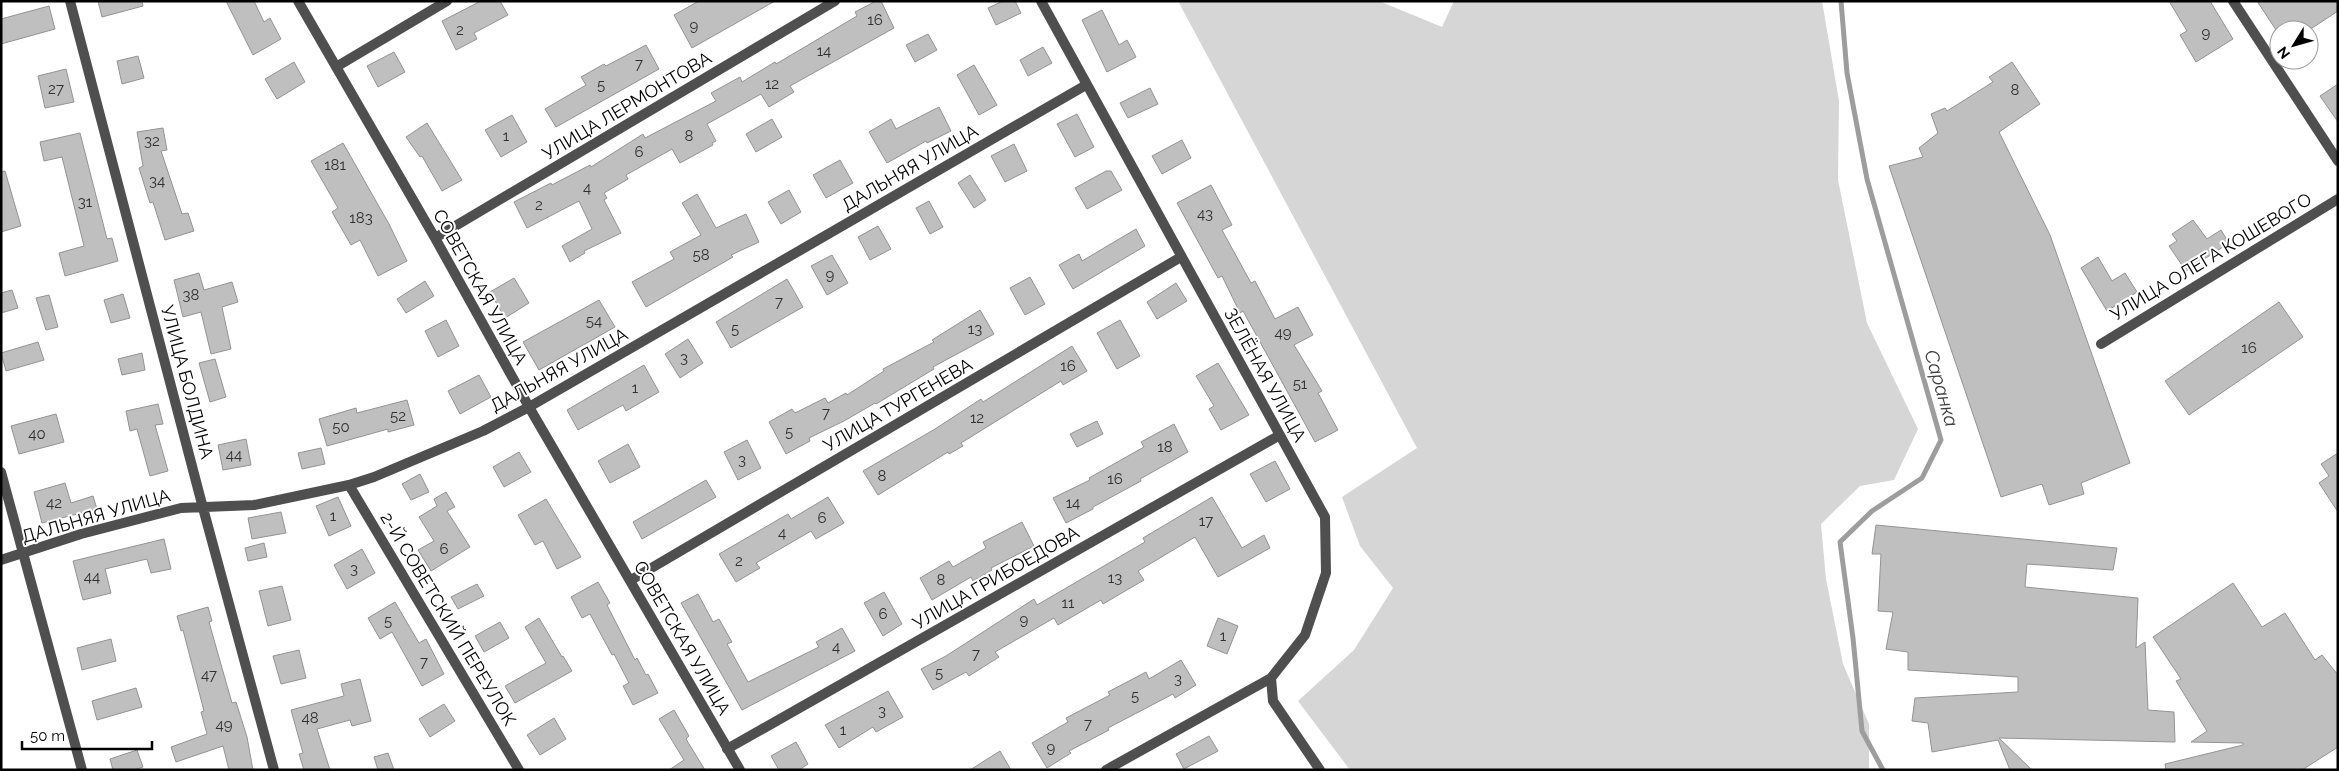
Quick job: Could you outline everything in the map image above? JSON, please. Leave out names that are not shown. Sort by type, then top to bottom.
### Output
[{"type":"street","name":"УЛИЦА БОЛДИНА","points":[[70,1],[274,770]]},
{"type":"street","name":"СОВЕТСКАЯ УЛИЦА","points":[[298,1],[435,238],[529,407],[740,770]]},
{"type":"street","points":[[336,67],[447,1]]},
{"type":"street","name":"УЛИЦА ЛЕРМОНТОВА","points":[[435,238],[836,1]]},
{"type":"street","name":"ЗЕЛЁНАЯ УЛИЦА","points":[[1041,1],[1325,517],[1326,573],[1306,634],[1271,678]]},
{"type":"street","points":[[2233,1],[2338,161]]},
{"type":"street","name":"ДАЛЬНЯЯ УЛИЦА","points":[[1,560],[24,555],[81,534],[181,508],[254,505],[349,485],[483,431],[529,407],[1086,85]]},
{"type":"street","name":"УЛИЦА ОЛЕГА КОШЕВОГО","points":[[2101,344],[2338,199]]},
{"type":"street","name":"УЛИЦА ТУРГЕНЕВА","points":[[631,580],[1181,257]]},
{"type":"street","name":"УЛИЦА ГРИБОЕДОВА","points":[[728,749],[1280,435]]},
{"type":"street","points":[[1,472],[82,770]]},
{"type":"street","name":"2-Й СОВЕТСКИЙ ПЕРЕУЛОК","points":[[349,485],[519,770]]},
{"type":"street","points":[[1106,770],[1271,678],[1273,700],[1320,770]]},
{"type":"shaded area","points":[[1178,1],[1379,1],[1442,27],[1454,1],[1822,1],[1839,101],[1838,180],[1867,323],[1918,429],[1894,480],[1860,486],[1821,524],[1826,579],[1843,664],[1869,724],[1869,770],[1350,770],[1298,701],[1354,650],[1393,588],[1360,546],[1342,497],[1417,448]]},
{"type":"building","points":[[98,1],[142,1],[143,6],[102,17]]},
{"type":"building","points":[[226,1],[254,1],[264,22],[270,18],[281,39],[253,55]]},
{"type":"building","points":[[481,1],[500,1],[508,15],[474,33],[477,39],[456,50],[442,21]]},
{"type":"building","points":[[699,1],[775,1],[692,48],[674,15]]},
{"type":"building","points":[[876,1],[881,1],[894,28],[790,86],[794,92],[769,107],[761,94],[707,124],[716,141],[712,143],[713,145],[680,163],[672,149],[626,175],[628,179],[604,193],[607,198],[604,200],[621,233],[584,251],[585,253],[570,262],[562,246],[592,229],[579,201],[527,228],[514,202],[590,165],[591,167],[643,134],[645,138],[716,101],[711,93],[740,77],[742,82],[775,62],[776,64],[857,16],[855,12]]},
{"type":"building","points":[[1003,1],[1015,1],[1021,13],[996,25],[988,8]]},
{"type":"building","points":[[2169,1],[2210,1],[2233,39],[2196,62],[2180,35],[2187,31]]},
{"type":"building","points":[[2257,1],[2338,1],[2338,11],[2319,23],[2319,20],[2269,20]]},
{"type":"building","points":[[49,6],[55,29],[1,44],[1,19]]},
{"type":"building","points":[[1102,10],[1119,45],[1127,40],[1136,57],[1107,72],[1082,20]]},
{"type":"building","points":[[928,34],[937,50],[915,62],[906,45]]},
{"type":"building","points":[[646,45],[659,69],[556,127],[545,109],[586,85],[581,77],[604,64],[606,66]]},
{"type":"building","points":[[1043,47],[1052,63],[1028,76],[1020,60]]},
{"type":"building","points":[[394,52],[405,72],[378,87],[367,66]]},
{"type":"building","points":[[138,56],[144,78],[122,84],[117,61]]},
{"type":"building","points":[[294,62],[305,82],[277,99],[265,79]]},
{"type":"building","points":[[2012,62],[2040,104],[1999,132],[2050,235],[2130,463],[2081,483],[2084,494],[2049,505],[2042,484],[2001,497],[1889,166],[1923,157],[1919,148],[1938,133],[1931,114],[1945,108],[1947,111],[1993,82],[1989,77]]},
{"type":"building","points":[[974,65],[997,105],[979,115],[957,75]]},
{"type":"building","points":[[66,69],[74,102],[45,108],[38,76]]},
{"type":"building","points":[[2338,84],[2338,122],[2320,96]]},
{"type":"building","points":[[1150,88],[1158,104],[1128,118],[1120,103]]},
{"type":"building","points":[[939,107],[951,131],[927,143],[926,141],[887,163],[869,132],[891,119],[896,129]]},
{"type":"building","points":[[1077,114],[1094,147],[1075,157],[1057,124]]},
{"type":"building","points":[[512,115],[527,142],[501,157],[485,130]]},
{"type":"building","points":[[772,119],[782,137],[756,152],[746,134]]},
{"type":"building","points":[[427,123],[462,180],[442,191],[422,156],[420,157],[406,137]]},
{"type":"building","points":[[163,128],[167,150],[161,151],[182,214],[188,213],[194,231],[165,240],[153,202],[150,203],[139,168],[143,166],[137,132]]},
{"type":"building","points":[[80,133],[107,239],[112,238],[118,261],[65,276],[59,253],[84,246],[62,157],[44,161],[40,142]]},
{"type":"building","points":[[1182,140],[1191,158],[1162,174],[1152,156]]},
{"type":"building","points":[[343,143],[389,224],[407,261],[378,276],[360,240],[351,245],[332,212],[338,208],[311,161]]},
{"type":"building","points":[[1014,144],[1027,171],[1005,182],[991,156]]},
{"type":"building","points":[[840,160],[853,183],[826,198],[813,175]]},
{"type":"building","points":[[5,171],[21,226],[1,232],[1,172]]},
{"type":"building","points":[[1106,171],[1111,171],[1122,190],[1087,209],[1075,188]]},
{"type":"building","points":[[970,175],[986,200],[974,208],[958,183]]},
{"type":"building","points":[[1211,185],[1232,225],[1222,230],[1251,283],[1255,281],[1275,319],[1298,307],[1313,335],[1294,345],[1322,391],[1318,393],[1338,430],[1315,442],[1243,311],[1240,313],[1222,276],[1218,278],[1177,203]]},
{"type":"building","points":[[789,190],[801,212],[781,224],[768,202]]},
{"type":"building","points":[[697,194],[716,228],[746,214],[759,242],[731,255],[733,257],[646,307],[632,282],[674,259],[670,252],[701,235],[682,203]]},
{"type":"building","points":[[929,201],[943,227],[930,234],[916,208]]},
{"type":"building","points":[[2193,220],[2207,239],[2221,230],[2229,243],[2186,271],[2169,246],[2177,241],[2172,234]]},
{"type":"building","points":[[878,226],[891,249],[870,260],[858,237]]},
{"type":"building","points":[[1136,229],[1145,246],[1073,289],[1059,265],[1079,254],[1082,261]]},
{"type":"building","points":[[832,255],[848,283],[827,295],[811,266]]},
{"type":"building","points":[[2098,257],[2112,281],[2125,273],[2137,292],[2107,311],[2081,268]]},
{"type":"building","points":[[199,273],[204,290],[232,282],[238,302],[222,307],[231,349],[211,354],[201,312],[183,317],[174,280]]},
{"type":"building","points":[[1030,277],[1045,304],[1025,315],[1010,288]]},
{"type":"building","points":[[514,278],[529,303],[505,318],[490,292]]},
{"type":"building","points":[[787,279],[803,307],[731,348],[716,322]]},
{"type":"building","points":[[425,281],[434,296],[406,313],[397,299]]},
{"type":"building","points":[[1176,283],[1187,301],[1157,319],[1147,302]]},
{"type":"building","points":[[12,290],[18,308],[1,313],[1,293]]},
{"type":"building","points":[[123,294],[130,318],[111,323],[104,300]]},
{"type":"building","points":[[49,295],[58,327],[46,330],[36,298]]},
{"type":"building","points":[[599,300],[615,327],[539,370],[523,342]]},
{"type":"building","points":[[2279,302],[2303,337],[2189,415],[2165,381]]},
{"type":"building","points":[[980,310],[994,334],[933,367],[934,369],[876,404],[809,438],[810,441],[786,454],[769,422],[792,409],[795,413],[825,398],[828,403],[846,393],[847,395],[884,371],[883,369],[934,342],[932,340]]},
{"type":"building","points":[[446,320],[459,346],[438,357],[425,331]]},
{"type":"building","points":[[1120,320],[1140,356],[1117,369],[1097,333]]},
{"type":"building","points":[[688,339],[703,363],[680,378],[665,354]]},
{"type":"building","points":[[38,342],[44,360],[6,371],[1,353]]},
{"type":"building","points":[[1072,346],[1087,371],[1063,385],[1061,381],[961,443],[963,446],[949,454],[948,452],[878,495],[863,471],[935,429],[981,399],[983,402]]},
{"type":"building","points":[[142,353],[145,370],[122,375],[118,359]]},
{"type":"building","points":[[215,359],[226,397],[210,402],[199,363]]},
{"type":"building","points":[[1218,363],[1249,415],[1221,430],[1209,409],[1214,406],[1196,376]]},
{"type":"building","points":[[644,365],[659,392],[626,411],[623,405],[578,430],[567,410]]},
{"type":"building","points":[[479,375],[491,397],[460,414],[448,391]]},
{"type":"building","points":[[407,400],[414,425],[388,432],[388,429],[327,446],[319,419],[356,408],[357,413]]},
{"type":"building","points":[[158,404],[163,424],[155,425],[168,471],[150,476],[137,429],[130,431],[126,411]]},
{"type":"building","points":[[56,414],[64,442],[19,454],[11,426]]},
{"type":"building","points":[[1097,421],[1103,434],[1077,447],[1070,434]]},
{"type":"building","points":[[1174,424],[1188,452],[1066,523],[1053,498],[1090,480],[1089,478],[1144,447],[1141,442]]},
{"type":"building","points":[[246,439],[251,465],[223,470],[218,445]]},
{"type":"building","points":[[747,440],[761,468],[738,480],[724,452]]},
{"type":"building","points":[[628,444],[640,467],[610,483],[598,461]]},
{"type":"building","points":[[321,448],[325,464],[302,469],[298,453]]},
{"type":"building","points":[[519,452],[531,472],[504,487],[493,467]]},
{"type":"building","points":[[2338,453],[2338,512],[2319,483],[2329,476],[2321,464]]},
{"type":"building","points":[[1275,461],[1290,489],[1266,502],[1250,474]]},
{"type":"building","points":[[420,474],[429,492],[411,500],[402,484]]},
{"type":"building","points":[[706,480],[716,497],[642,539],[633,522]]},
{"type":"building","points":[[65,483],[71,503],[93,496],[97,509],[42,523],[34,492]]},
{"type":"building","points":[[446,492],[455,507],[447,511],[470,547],[431,571],[418,550],[434,541],[419,517],[437,506],[434,499]]},
{"type":"building","points":[[338,497],[351,526],[329,536],[316,506]]},
{"type":"building","points":[[828,497],[844,523],[816,539],[811,531],[756,563],[760,568],[736,582],[719,554],[788,514],[791,519]]},
{"type":"building","points":[[1212,497],[1242,548],[1264,535],[1270,548],[1218,577],[1195,537],[1138,571],[1144,580],[1103,604],[1101,600],[1058,625],[1054,618],[995,652],[999,657],[969,676],[966,672],[933,690],[921,669],[946,656],[1034,599],[1037,605],[1145,542],[1143,538]]},
{"type":"building","points":[[546,499],[581,557],[557,569],[543,541],[535,545],[518,515]]},
{"type":"building","points":[[281,512],[286,533],[252,539],[248,518]]},
{"type":"building","points":[[1022,522],[1034,546],[991,568],[992,570],[973,581],[971,577],[932,600],[920,578],[949,561],[953,567],[986,548],[983,542]]},
{"type":"building","points":[[1876,525],[2117,548],[2113,570],[2027,564],[2025,587],[2138,598],[2136,648],[2145,642],[2148,710],[2174,712],[2175,742],[1999,738],[2032,770],[2010,770],[1998,740],[1932,752],[1928,723],[1912,721],[1915,698],[2018,692],[2018,677],[1908,670],[1908,652],[1886,649],[1893,612],[1878,611],[1881,554],[1872,554]]},
{"type":"building","points":[[164,539],[171,569],[151,573],[147,559],[105,569],[111,593],[83,600],[73,561]]},
{"type":"building","points":[[264,543],[267,557],[248,561],[245,548]]},
{"type":"building","points":[[362,549],[375,573],[347,589],[334,565]]},
{"type":"building","points":[[598,582],[610,603],[607,605],[635,660],[637,658],[658,693],[633,705],[623,686],[629,683],[614,654],[612,655],[590,614],[582,618],[571,597]]},
{"type":"building","points":[[2233,583],[2262,627],[2285,613],[2315,660],[2322,655],[2338,675],[2338,747],[2302,770],[2166,770],[2165,764],[2243,745],[2243,743],[2191,742],[2207,731],[2176,681],[2181,679],[2153,637]]},
{"type":"building","points":[[477,584],[484,596],[458,609],[451,597]]},
{"type":"building","points":[[282,586],[291,620],[268,626],[259,591]]},
{"type":"building","points":[[884,592],[902,624],[883,636],[864,603]]},
{"type":"building","points":[[698,594],[713,622],[719,619],[732,642],[727,644],[748,682],[819,647],[816,642],[842,628],[855,651],[742,710],[681,603]]},
{"type":"building","points":[[395,602],[419,643],[426,639],[444,674],[422,686],[392,632],[380,639],[368,618]]},
{"type":"building","points":[[208,607],[212,621],[209,622],[232,703],[236,702],[247,737],[253,770],[229,770],[223,746],[176,762],[171,747],[207,734],[201,712],[204,711],[183,630],[181,631],[177,616]]},
{"type":"building","points":[[539,618],[572,671],[515,703],[505,686],[546,663],[525,627]]},
{"type":"building","points":[[1218,618],[1238,626],[1227,654],[1207,646]]},
{"type":"building","points":[[500,622],[509,638],[484,652],[475,636]]},
{"type":"building","points":[[111,639],[116,661],[82,670],[77,648]]},
{"type":"building","points":[[299,650],[306,678],[281,684],[273,656]]},
{"type":"building","points":[[1181,660],[1196,685],[1175,698],[1173,694],[1108,728],[1109,730],[1069,751],[1071,753],[1047,768],[1032,743],[1068,722],[1066,718],[1110,695],[1108,692],[1146,672],[1149,679]]},
{"type":"building","points":[[360,679],[371,721],[352,726],[350,720],[317,729],[330,770],[304,770],[299,754],[303,753],[291,710],[344,696],[341,684]]},
{"type":"building","points":[[136,688],[142,707],[97,720],[92,701]]},
{"type":"building","points":[[888,691],[903,717],[876,732],[873,727],[839,748],[825,725]]},
{"type":"building","points":[[444,704],[455,721],[430,737],[419,719]]},
{"type":"building","points":[[674,710],[689,736],[686,739],[705,770],[669,770],[684,760],[659,719]]},
{"type":"building","points":[[554,718],[566,739],[540,755],[527,735]]},
{"type":"building","points":[[1209,736],[1218,751],[1184,769],[1176,754]]},
{"type":"building","points":[[796,742],[808,764],[799,770],[779,770],[771,756]]},
{"type":"building","points":[[137,750],[143,767],[134,770],[113,770],[110,759]]},
{"type":"building","points":[[1000,751],[1011,770],[970,770]]},
{"type":"building","points":[[388,753],[394,770],[378,770],[374,757]]},
{"type":"waterway","name":"Саранка","points":[[1841,1],[1847,73],[1867,179],[1941,440],[1922,478],[1872,511],[1840,542],[1853,638],[1862,731],[1883,770]]}]
